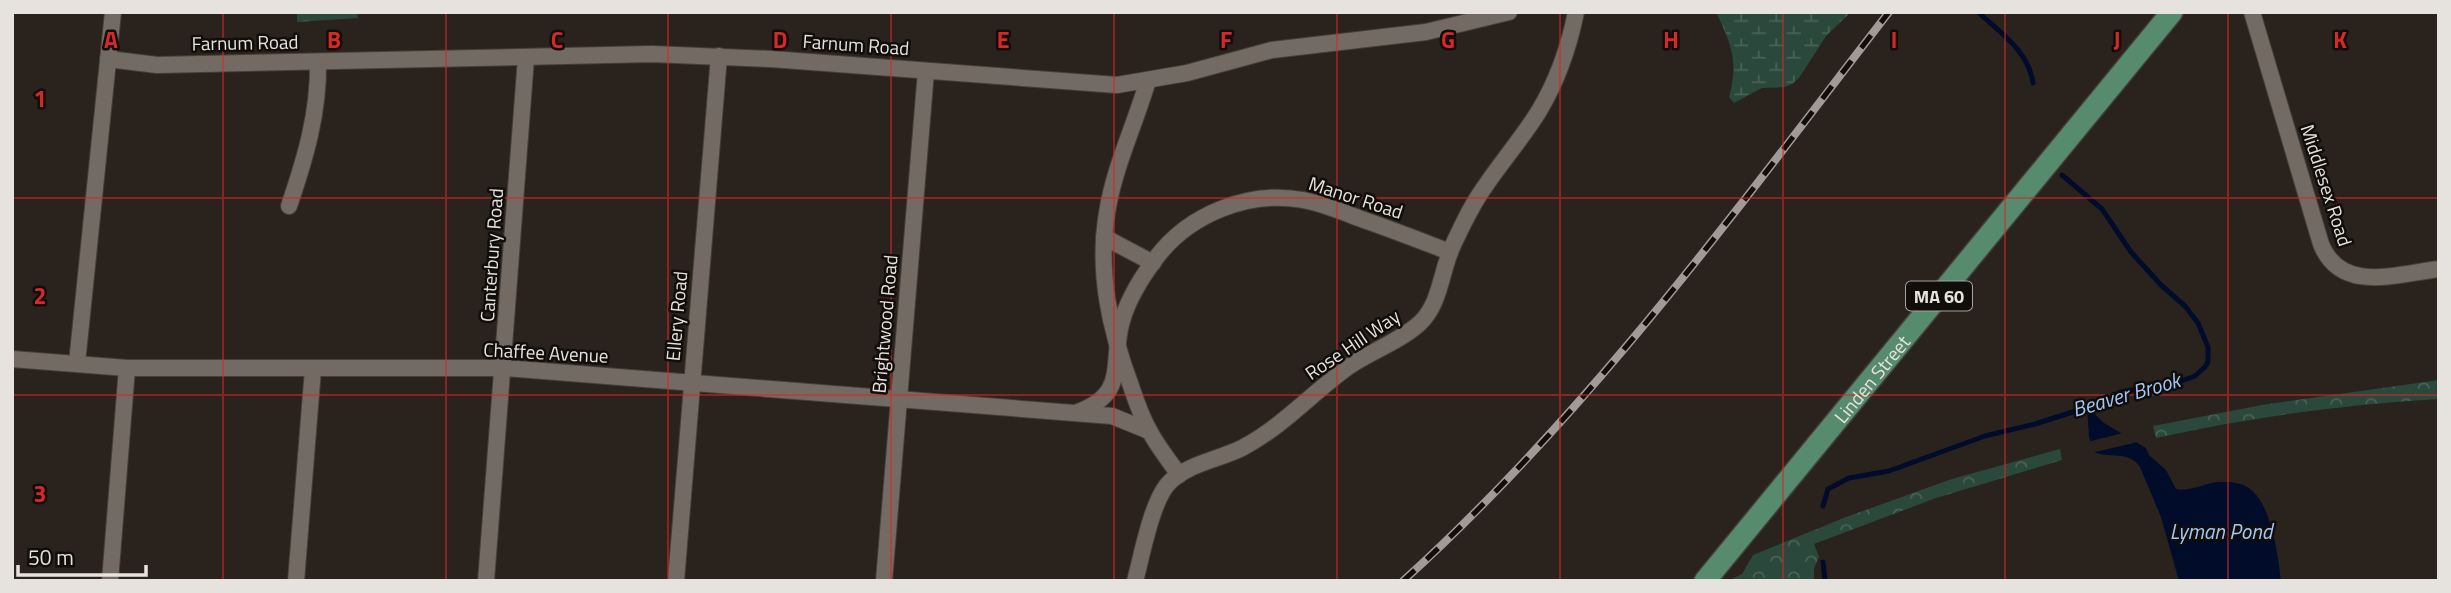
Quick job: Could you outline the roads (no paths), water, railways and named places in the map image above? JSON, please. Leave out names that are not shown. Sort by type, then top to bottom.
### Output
[{"type":"main road","name":"Linden Street","points":[[1705,581],[2172,12]]},
{"type":"street","points":[[77,363],[113,12]]},
{"type":"street","name":"Farnum Road","points":[[108,59],[157,65],[526,58],[594,54],[719,56],[1117,85],[1186,73],[1272,50],[1426,32],[1509,12]]},
{"type":"street","name":"Rose Hill Way","points":[[1135,581],[1161,494],[1179,475],[1261,437],[1351,365],[1409,332],[1423,320],[1433,303],[1450,252],[1468,213],[1545,100],[1565,54],[1576,12]]},
{"type":"street","name":"Middlesex Road","points":[[2252,12],[2321,244],[2328,259],[2340,271],[2360,277],[2439,269]]},
{"type":"street","name":"Ellery Road","points":[[676,581],[719,56]]},
{"type":"street","name":"Canterbury Road","points":[[486,581],[526,58]]},
{"type":"street","points":[[289,206],[308,152],[318,62]]},
{"type":"street","name":"Brightwood Road","points":[[884,581],[926,71]]},
{"type":"street","points":[[1148,80],[1115,178],[1104,237],[1104,281],[1117,348],[1149,431],[1179,475]]},
{"type":"street","name":"Manor Road","points":[[1117,348],[1128,306],[1164,248],[1183,229],[1229,205],[1274,197],[1304,200],[1450,252]]},
{"type":"street","points":[[1104,237],[1153,263]]},
{"type":"street","points":[[1076,413],[1094,405],[1107,395],[1115,376],[1117,348]]},
{"type":"street","name":"Chaffee Avenue","points":[[12,359],[127,368],[503,369],[1112,416],[1149,431]]},
{"type":"street","points":[[110,581],[127,368]]},
{"type":"street","points":[[296,581],[313,369]]},
{"type":"water","name":"Lyman Pond","points":[[2087,407],[2104,423],[2146,448],[2149,455],[2166,470],[2176,489],[2231,482],[2250,489],[2258,497],[2269,519],[2281,581],[2179,581],[2161,517],[2140,467],[2130,458],[2094,452],[2089,437]]},
{"type":"waterway","name":"Beaver Brook","points":[[1978,12],[2020,52],[2033,83]]},
{"type":"waterway","name":"Beaver Brook","points":[[1823,506],[1828,489],[1849,478],[1889,471],[1985,436],[2079,410],[2121,392],[2179,382],[2195,376],[2205,367],[2208,362],[2208,347],[2198,323],[2185,306],[2161,285],[2131,252],[2102,209],[2062,175]]},
{"type":"waterway","name":"Beaver Brook","points":[[1823,562],[1825,581]]},
{"type":"railway","points":[[1403,581],[1536,449],[1598,379],[1717,235],[1889,12]]}]
